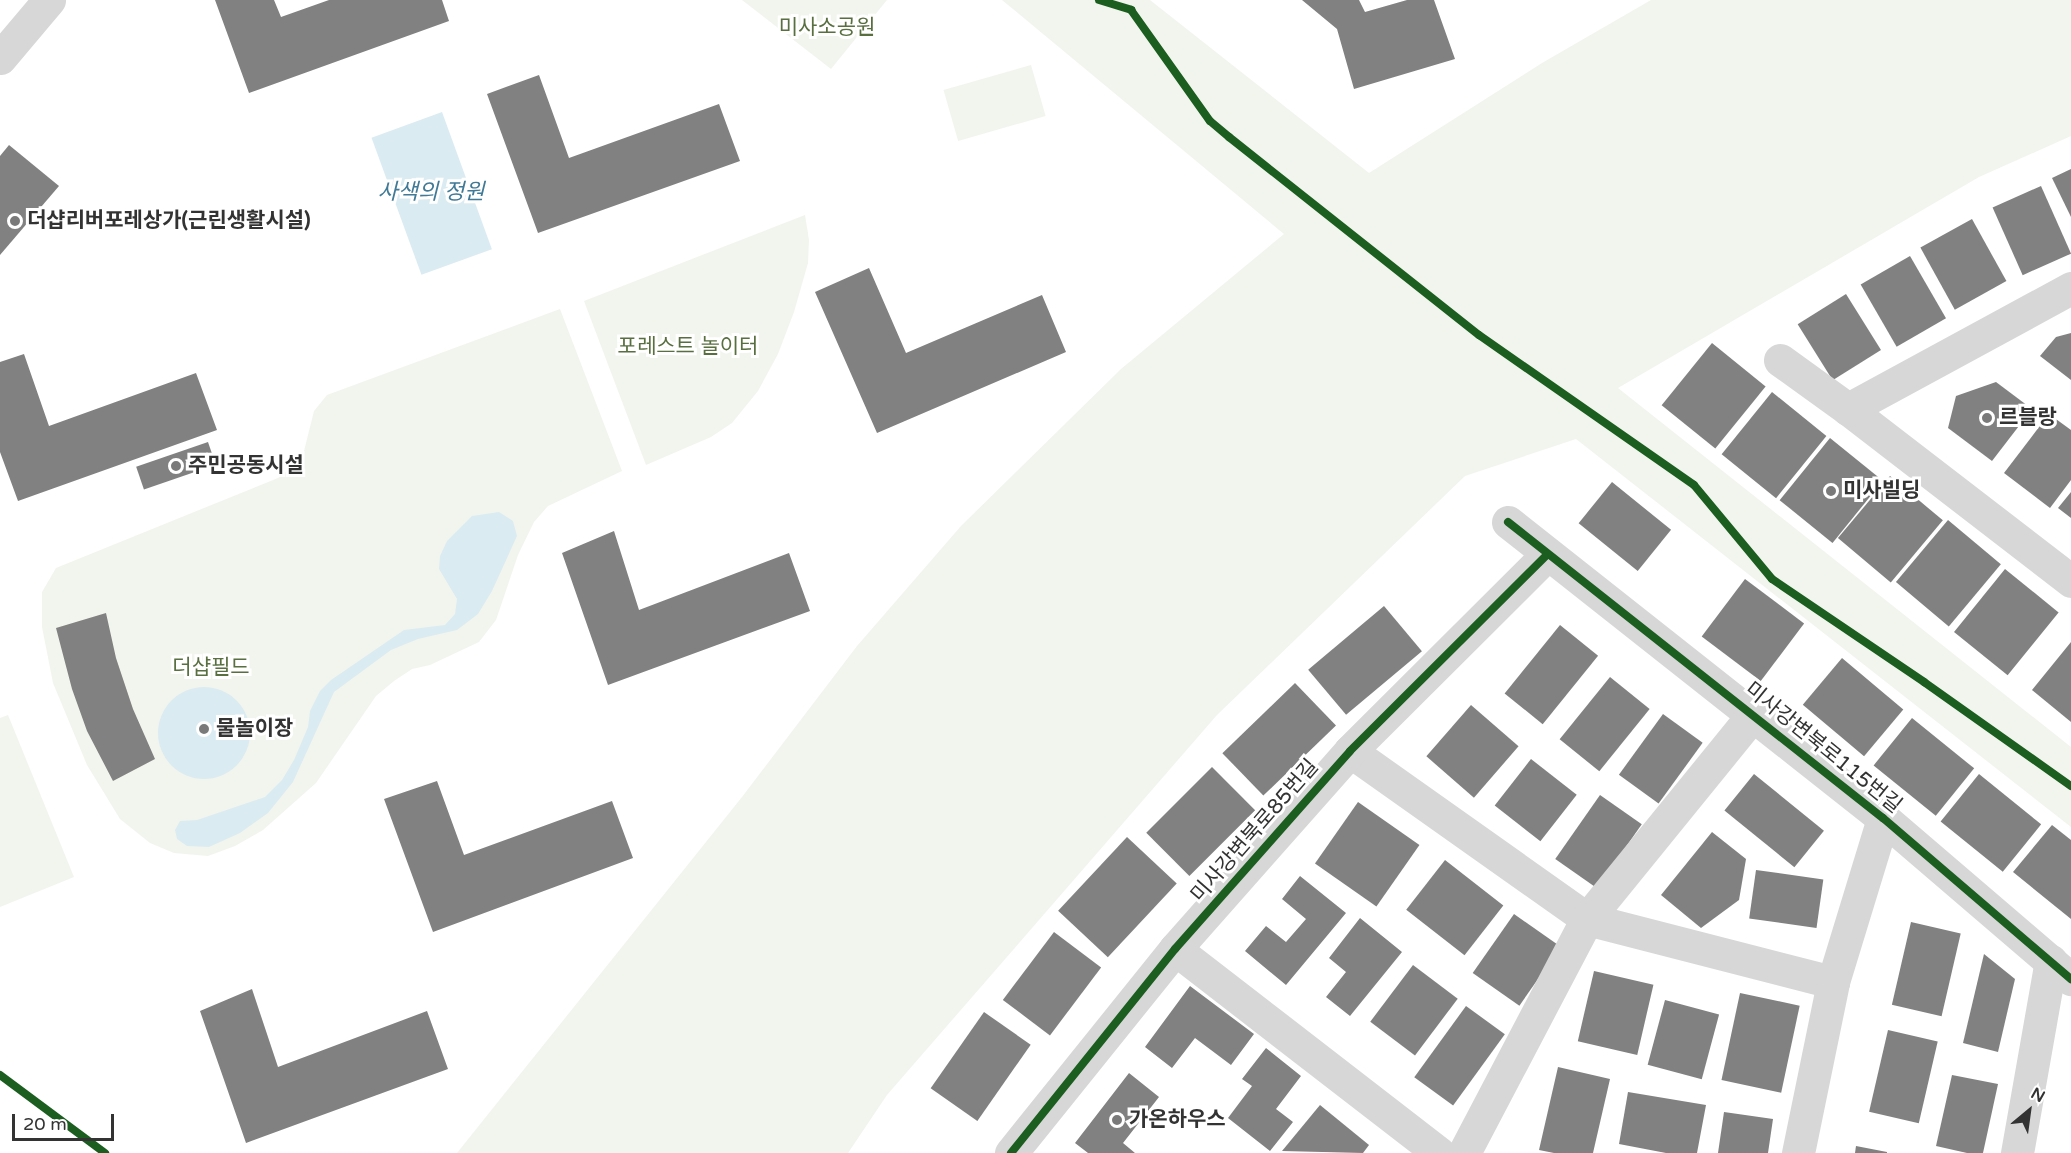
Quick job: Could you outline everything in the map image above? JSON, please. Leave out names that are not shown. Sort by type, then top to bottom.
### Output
[{"type":"street","points":[[0,58],[50,0]]},
{"type":"street","points":[[1848,409],[2071,288]]},
{"type":"street","points":[[1780,360],[1848,409],[2071,581]]},
{"type":"street","name":"미사강변북로115번길","points":[[1508,522],[1883,818],[2061,970]]},
{"type":"street","name":"미사강변북로85번길","points":[[1011,1153],[1175,949],[1350,751],[1548,554]]},
{"type":"street","points":[[1464,1153],[1587,919],[1754,715]]},
{"type":"street","points":[[1350,751],[1587,919],[1833,982]]},
{"type":"street","points":[[1798,1153],[1833,982],[1883,818]]},
{"type":"street","points":[[1175,949],[1439,1153]]},
{"type":"street","points":[[2017,1153],[2061,970]]},
{"type":"green space","name":"미사소공원","points":[[742,0],[887,0],[831,69]]},
{"type":"green space","points":[[1002,0],[1150,0],[1369,173],[1542,63],[1651,0],[2071,0],[2071,136],[1979,177],[1618,388],[2071,747],[2071,827],[1576,439],[1465,476],[1217,715],[887,1095],[848,1153],[457,1153],[742,797],[857,646],[961,526],[1121,369],[1284,234]]},
{"type":"green space","points":[[1031,65],[1046,116],[958,141],[944,90]]},
{"type":"green space","name":"포레스트 놀이터","points":[[805,215],[809,240],[808,263],[794,312],[778,354],[758,391],[732,423],[711,437],[646,465],[584,301]]},
{"type":"green space","name":"더샵필드","points":[[560,309],[622,471],[548,506],[534,522],[518,555],[496,620],[479,642],[430,665],[412,669],[376,696],[316,783],[263,830],[235,846],[208,856],[174,853],[150,843],[120,819],[87,765],[53,683],[42,627],[42,592],[56,568],[278,478],[295,465],[304,451],[314,411],[327,395]]},
{"type":"green space","points":[[8,715],[74,877],[0,907],[0,718]]},
{"type":"water","name":"사색의 정원","points":[[442,112],[492,249],[421,275],[372,138]]},
{"type":"water","points":[[499,512],[513,521],[517,536],[492,591],[478,614],[457,630],[418,639],[391,650],[334,692],[293,782],[268,813],[240,833],[209,847],[187,846],[177,839],[175,830],[180,821],[197,820],[265,797],[282,780],[294,760],[308,727],[310,711],[320,691],[331,680],[404,630],[445,625],[455,614],[457,599],[439,569],[440,556],[447,541],[472,516]]},
{"type":"water","name":"물놀이장","points":[[204,687],[222,691],[236,701],[246,715],[250,733],[246,751],[236,765],[222,775],[204,779],[186,775],[172,765],[162,751],[158,733],[162,715],[172,701],[186,691]]},
{"type":"building","points":[[215,0],[274,0],[281,17],[329,0],[442,0],[449,21],[249,93]]},
{"type":"building","points":[[1302,0],[1359,0],[1365,12],[1407,0],[1434,0],[1455,59],[1354,89],[1337,29]]},
{"type":"building","points":[[539,75],[569,158],[719,104],[740,161],[538,233],[487,94]]},
{"type":"building","name":"더샵리버포레상가(근린생활시설)","points":[[9,145],[59,186],[0,255],[0,156]]},
{"type":"building","points":[[2071,169],[2071,217],[2052,178]]},
{"type":"building","points":[[2041,186],[2071,254],[2023,275],[1993,208]]},
{"type":"building","points":[[1972,219],[2006,281],[1955,310],[1920,248]]},
{"type":"building","points":[[1910,256],[1946,318],[1897,347],[1861,284]]},
{"type":"building","points":[[869,268],[906,353],[1042,295],[1066,352],[877,433],[815,292]]},
{"type":"building","points":[[1846,294],[1881,350],[1833,380],[1798,324]]},
{"type":"building","points":[[2071,333],[2071,380],[2040,356],[2056,337]]},
{"type":"building","points":[[1712,343],[1766,386],[1715,449],[1662,405]]},
{"type":"building","points":[[24,354],[49,426],[196,373],[217,430],[18,501],[0,452],[0,362]]},
{"type":"building","name":"르블랑","points":[[1996,382],[2032,409],[1992,461],[1948,428],[1956,396]]},
{"type":"building","points":[[1772,392],[1826,436],[1776,498],[1722,454]]},
{"type":"building","points":[[2049,414],[2071,430],[2071,480],[2050,508],[2004,473]]},
{"type":"building","name":"미사빌딩","points":[[1830,438],[1883,481],[1833,543],[1780,500]]},
{"type":"building","name":"주민공동시설","points":[[208,442],[216,465],[144,489],[136,467]]},
{"type":"building","points":[[1890,476],[1943,520],[1891,582],[1838,538]]},
{"type":"building","points":[[1612,482],[1671,530],[1638,571],[1579,523]]},
{"type":"building","points":[[2071,492],[2071,518],[2058,508]]},
{"type":"building","points":[[1948,520],[2001,564],[1949,626],[1896,582]]},
{"type":"building","points":[[614,531],[639,610],[789,553],[810,611],[608,685],[562,553]]},
{"type":"building","points":[[2005,569],[2059,612],[2008,675],[1954,632]]},
{"type":"building","points":[[1745,579],[1804,624],[1761,681],[1702,637]]},
{"type":"building","points":[[1384,606],[1422,651],[1346,715],[1308,670]]},
{"type":"building","points":[[106,613],[116,658],[133,709],[155,759],[113,781],[87,731],[72,689],[56,628]]},
{"type":"building","points":[[1560,625],[1598,656],[1543,724],[1505,693]]},
{"type":"building","points":[[2071,642],[2071,722],[2032,690]]},
{"type":"building","points":[[1842,658],[1903,709],[1864,756],[1803,705]]},
{"type":"building","points":[[1610,677],[1650,709],[1599,771],[1560,739]]},
{"type":"building","points":[[1295,683],[1336,725],[1263,796],[1222,753]]},
{"type":"building","points":[[1471,705],[1519,746],[1474,798],[1426,756]]},
{"type":"building","points":[[1663,714],[1703,743],[1659,803],[1619,775]]},
{"type":"building","points":[[1912,718],[1974,768],[1936,816],[1874,765]]},
{"type":"building","points":[[1531,759],[1577,795],[1540,841],[1495,805]]},
{"type":"building","points":[[1212,767],[1255,810],[1189,876],[1146,833]]},
{"type":"building","points":[[1754,774],[1824,831],[1794,867],[1724,811]]},
{"type":"building","points":[[1979,774],[2041,824],[2003,872],[1941,821]]},
{"type":"building","points":[[437,781],[464,855],[612,801],[633,858],[433,932],[384,799]]},
{"type":"building","points":[[1600,795],[1642,824],[1597,888],[1555,859]]},
{"type":"building","points":[[1358,802],[1419,845],[1376,906],[1315,863]]},
{"type":"building","points":[[2052,825],[2071,840],[2071,919],[2013,872]]},
{"type":"building","points":[[1712,832],[1746,859],[1739,900],[1701,928],[1661,895]]},
{"type":"building","points":[[1127,837],[1177,883],[1108,957],[1058,911]]},
{"type":"building","points":[[1445,860],[1503,906],[1465,955],[1406,910]]},
{"type":"building","points":[[1756,870],[1823,879],[1817,928],[1749,919]]},
{"type":"building","points":[[1300,876],[1346,913],[1286,985],[1245,951],[1266,926],[1286,942],[1306,919],[1282,899]]},
{"type":"building","points":[[1514,914],[1561,947],[1519,1006],[1473,973]]},
{"type":"building","points":[[1360,918],[1402,952],[1350,1016],[1326,997],[1346,972],[1329,958]]},
{"type":"building","points":[[1911,922],[1961,933],[1942,1016],[1892,1005]]},
{"type":"building","points":[[1054,932],[1101,968],[1050,1035],[1003,1000]]},
{"type":"building","points":[[1984,954],[2015,979],[1998,1052],[1963,1043]]},
{"type":"building","points":[[1413,965],[1458,999],[1415,1055],[1370,1022]]},
{"type":"building","points":[[1594,971],[1653,985],[1637,1055],[1578,1041]]},
{"type":"building","points":[[1190,986],[1254,1034],[1231,1065],[1195,1038],[1172,1068],[1145,1047]]},
{"type":"building","points":[[252,989],[278,1067],[427,1011],[448,1069],[246,1143],[200,1011]]},
{"type":"building","points":[[1740,993],[1800,1006],[1781,1093],[1721,1080]]},
{"type":"building","points":[[1665,1000],[1719,1014],[1702,1079],[1648,1065]]},
{"type":"building","points":[[1466,1006],[1505,1034],[1453,1105],[1414,1077]]},
{"type":"building","points":[[984,1012],[1031,1045],[977,1121],[931,1088]]},
{"type":"building","points":[[1888,1030],[1938,1041],[1919,1123],[1869,1112]]},
{"type":"building","points":[[1266,1048],[1301,1076],[1276,1109],[1293,1122],[1270,1151],[1228,1118],[1252,1086],[1242,1079]]},
{"type":"building","points":[[1558,1067],[1610,1079],[1593,1153],[1554,1153],[1539,1150]]},
{"type":"building","name":"가온하우스","points":[[1129,1073],[1159,1097],[1123,1143],[1135,1153],[1088,1153],[1075,1143]]},
{"type":"building","points":[[1952,1075],[1998,1084],[1983,1153],[1967,1153],[1936,1146]]},
{"type":"building","points":[[1628,1092],[1706,1105],[1697,1153],[1666,1153],[1619,1144]]},
{"type":"building","points":[[1320,1105],[1369,1145],[1363,1153],[1282,1151]]},
{"type":"building","points":[[1724,1112],[1773,1119],[1768,1153],[1718,1153]]},
{"type":"building","points":[[1856,1146],[1887,1152],[1887,1153],[1855,1153]]},
{"type":"cycle path","points":[[1099,0],[1131,10],[1210,121],[1229,137],[1479,335],[1694,485],[1772,579],[1924,682],[2071,786]]},
{"type":"cycle path","points":[[1508,522],[1883,818],[2071,979]]},
{"type":"cycle path","points":[[1011,1153],[1175,949],[1350,751],[1548,554]]},
{"type":"cycle path","points":[[0,1075],[105,1153]]},
{"type":"place","name":"더샵리버포레상가(근린생활시설)","points":[[15,221]]},
{"type":"place","name":"르블랑","points":[[1987,418]]},
{"type":"place","name":"주민공동시설","points":[[176,466]]},
{"type":"place","name":"미사빌딩","points":[[1831,491]]},
{"type":"place","name":"물놀이장","points":[[204,729]]},
{"type":"place","name":"가온하우스","points":[[1117,1120]]}]
